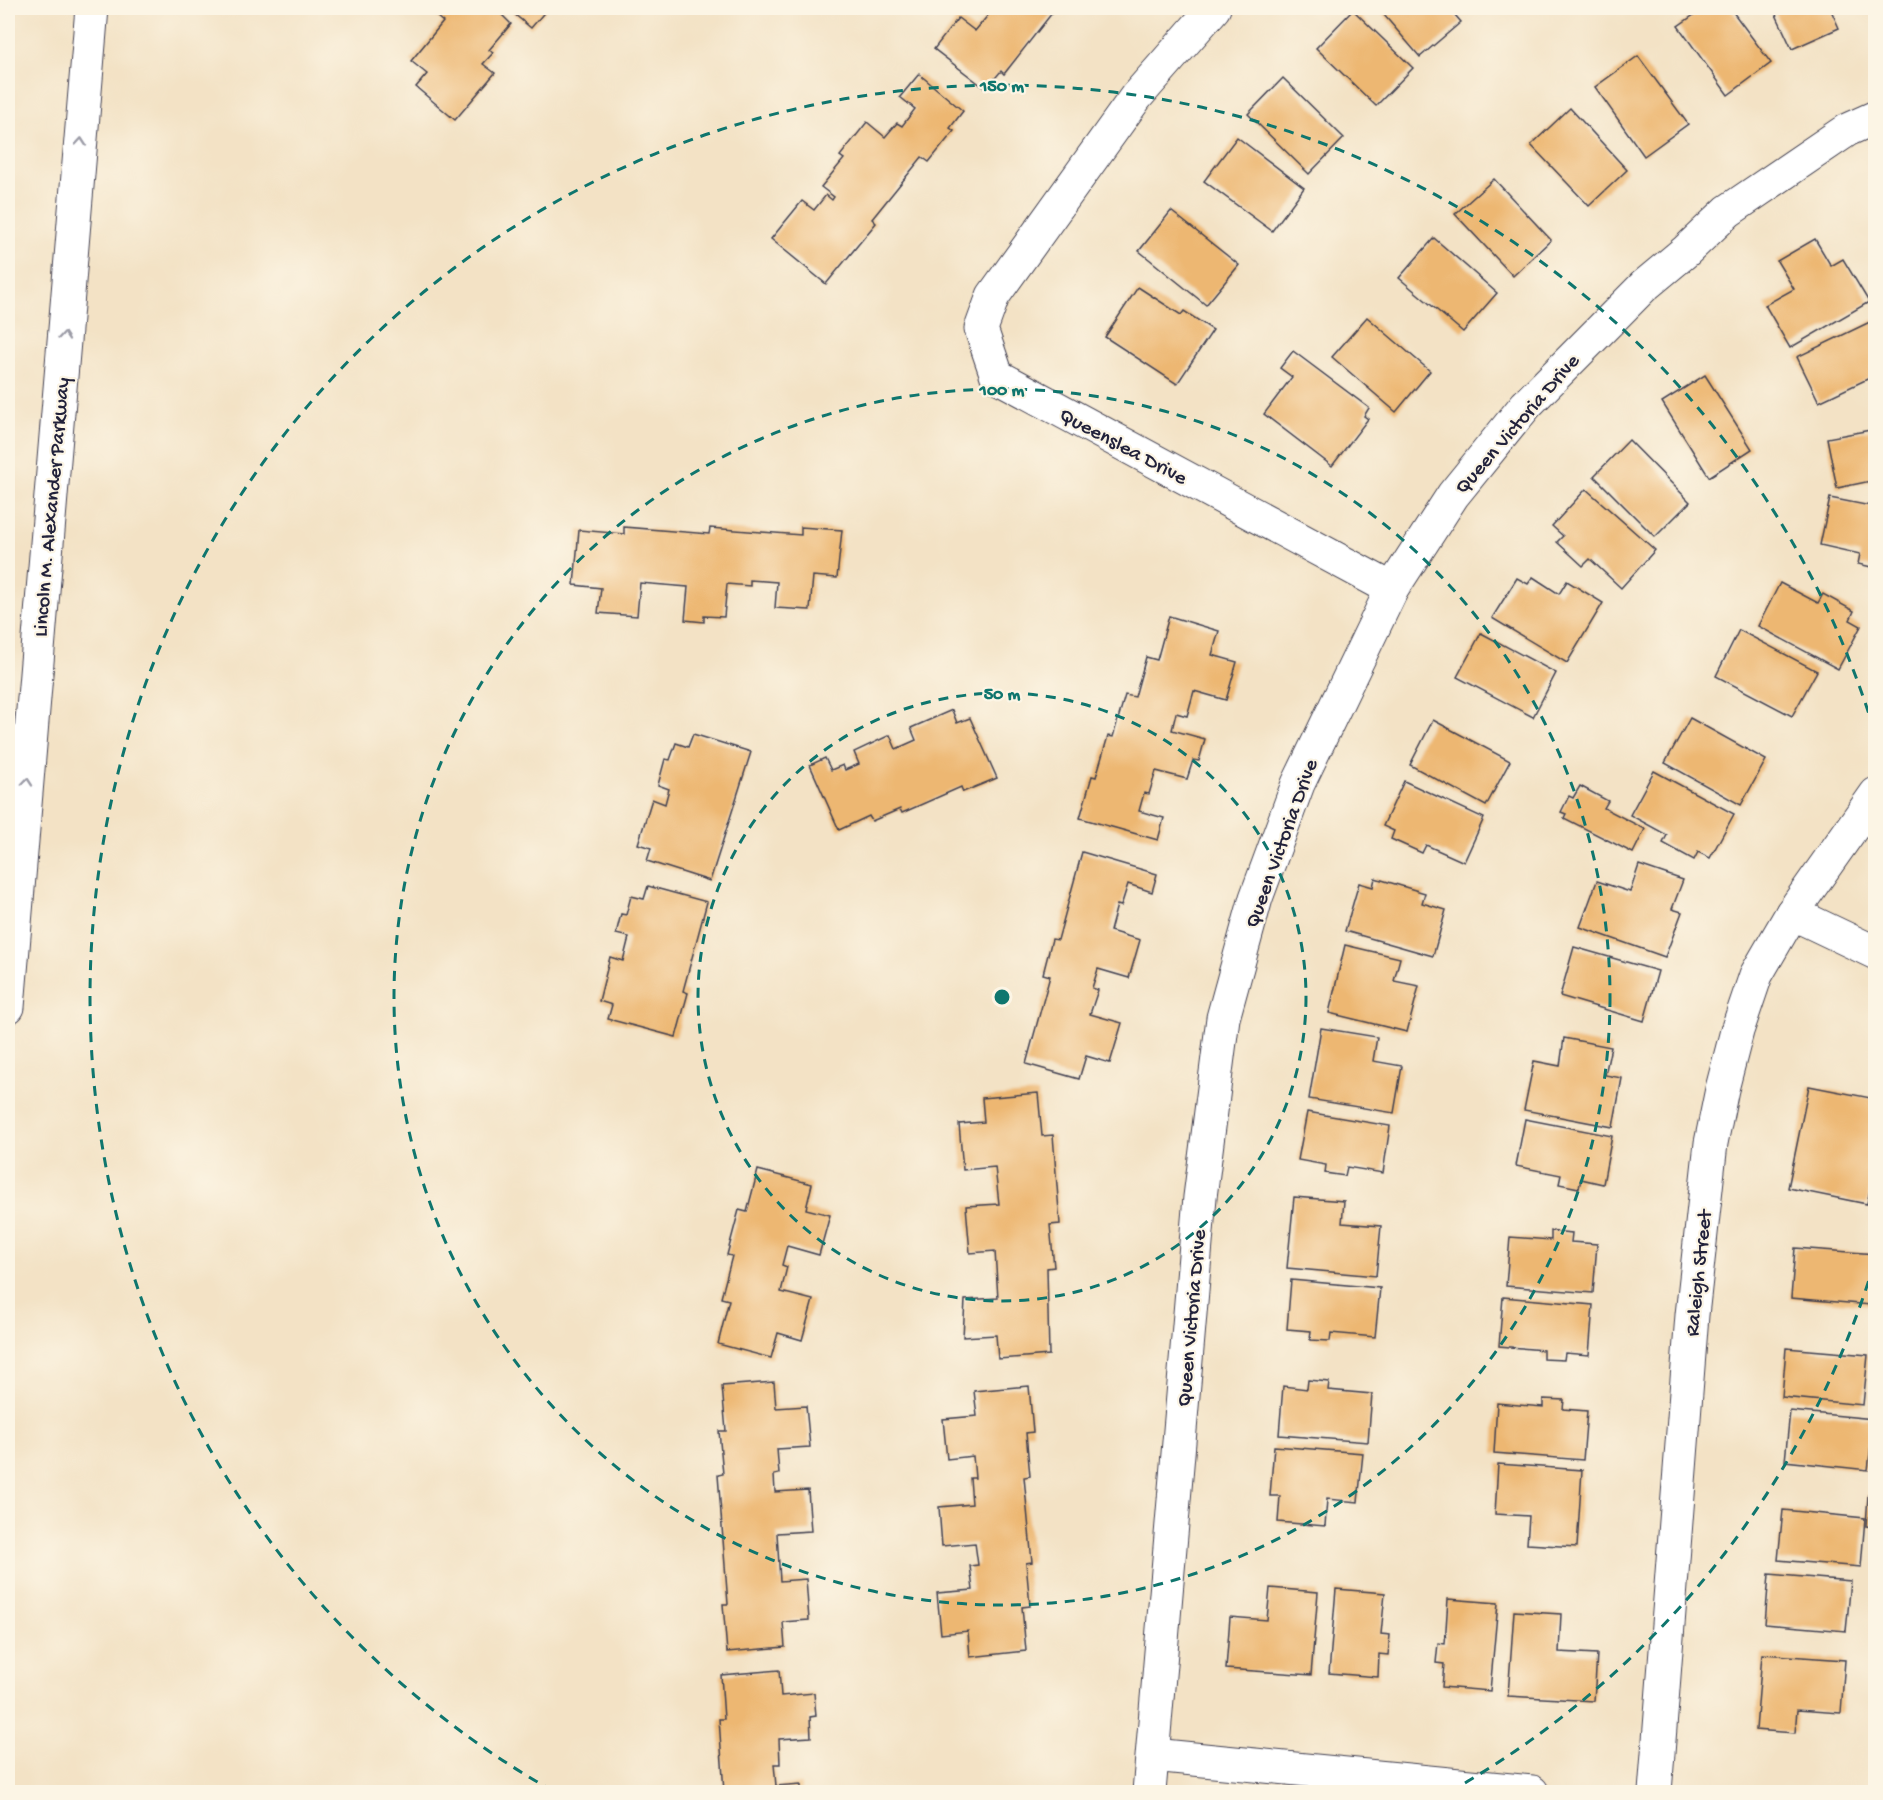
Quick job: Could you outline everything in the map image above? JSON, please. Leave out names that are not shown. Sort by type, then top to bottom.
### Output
[{"type":"main road","name":"Lincoln M. Alexander Parkway","points":[[8,1007],[92,8]]},
{"type":"main road","name":"Queenslea Drive","points":[[1214,8],[1136,97],[993,296],[981,329],[997,376],[1392,589]]},
{"type":"main road","name":"Queen Victoria Drive","points":[[1149,1792],[1200,1197],[1223,1018],[1257,898],[1298,784],[1392,589],[1453,495],[1487,450],[1562,366],[1619,309],[1728,211],[1847,130],[1875,117]]},
{"type":"main road","name":"Raleigh Street","points":[[1655,1792],[1692,1315],[1711,1143],[1737,1031],[1756,975],[1792,913],[1875,794]]},
{"type":"main road","points":[[1792,913],[1875,953]]},
{"type":"main road","points":[[1153,1755],[1532,1792]]},
{"type":"building","points":[[431,8],[495,8],[511,24],[489,50],[493,53],[483,64],[495,73],[455,120],[416,87],[427,74],[411,61],[443,22],[429,10]]},
{"type":"building","points":[[507,8],[548,8],[531,28]]},
{"type":"building","points":[[994,8],[1056,8],[1004,74],[1001,71],[986,89],[934,49],[958,18],[975,31]]},
{"type":"building","points":[[1378,8],[1449,8],[1461,22],[1420,57]]},
{"type":"building","points":[[1704,8],[1730,8],[1771,63],[1728,95],[1678,26]]},
{"type":"building","points":[[1773,8],[1830,8],[1839,28],[1792,49]]},
{"type":"building","points":[[1353,10],[1413,68],[1376,106],[1316,48]]},
{"type":"building","points":[[1638,56],[1688,124],[1644,156],[1595,87]]},
{"type":"building","points":[[919,74],[963,111],[950,128],[954,131],[929,162],[922,157],[872,219],[876,223],[826,284],[771,239],[802,201],[814,210],[826,195],[832,200],[834,197],[821,187],[844,159],[840,156],[867,122],[885,137],[897,123],[902,126],[915,109],[900,97]]},
{"type":"building","points":[[1283,78],[1344,138],[1309,174],[1248,114]]},
{"type":"building","points":[[1570,108],[1627,170],[1589,206],[1531,145]]},
{"type":"building","points":[[1237,137],[1304,188],[1272,231],[1204,181]]},
{"type":"building","points":[[1494,179],[1551,240],[1513,276],[1455,214]]},
{"type":"building","points":[[1171,211],[1239,265],[1206,305],[1139,251]]},
{"type":"building","points":[[1434,238],[1497,293],[1463,332],[1399,278]]},
{"type":"building","points":[[1815,239],[1831,266],[1843,259],[1869,302],[1790,348],[1765,305],[1794,289],[1777,261]]},
{"type":"building","points":[[1138,287],[1181,315],[1184,311],[1213,330],[1177,384],[1105,337]]},
{"type":"building","points":[[1367,317],[1430,371],[1396,412],[1332,357]]},
{"type":"building","points":[[1876,319],[1876,375],[1819,402],[1797,357]]},
{"type":"building","points":[[1293,351],[1369,408],[1364,416],[1368,419],[1332,466],[1264,414],[1292,377],[1280,368]]},
{"type":"building","points":[[1705,375],[1752,449],[1709,477],[1662,402]]},
{"type":"building","points":[[1876,429],[1876,480],[1837,488],[1827,438]]},
{"type":"building","points":[[1629,440],[1690,502],[1655,537],[1594,476]]},
{"type":"building","points":[[1586,489],[1655,550],[1621,588],[1590,559],[1583,566],[1557,542],[1563,536],[1552,526]]},
{"type":"building","points":[[1830,498],[1876,507],[1876,568],[1858,564],[1860,554],[1820,545]]},
{"type":"building","points":[[624,527],[709,534],[710,528],[801,535],[801,527],[842,530],[837,578],[813,576],[810,610],[775,608],[777,582],[750,580],[750,586],[727,584],[724,617],[704,616],[704,622],[685,620],[688,587],[640,583],[637,616],[598,613],[601,588],[574,585],[579,530],[624,534]]},
{"type":"building","points":[[1533,577],[1559,594],[1567,581],[1603,603],[1567,663],[1492,618],[1517,578],[1528,584]]},
{"type":"building","points":[[1780,583],[1818,603],[1823,594],[1854,611],[1850,620],[1861,626],[1838,669],[1758,626]]},
{"type":"building","points":[[1169,616],[1219,631],[1212,655],[1237,662],[1226,700],[1194,691],[1187,716],[1176,713],[1172,730],[1205,739],[1199,761],[1193,760],[1187,779],[1156,771],[1149,794],[1144,793],[1139,811],[1164,818],[1158,840],[1080,818],[1092,776],[1096,777],[1108,736],[1113,737],[1125,695],[1135,697],[1146,657],[1157,660]]},
{"type":"building","points":[[1739,630],[1817,671],[1792,716],[1716,676]]},
{"type":"building","points":[[1481,633],[1556,673],[1533,717],[1457,677]]},
{"type":"building","points":[[952,710],[957,723],[970,718],[997,778],[963,792],[961,787],[902,813],[900,809],[872,821],[869,816],[839,830],[810,765],[825,758],[831,770],[843,765],[845,770],[859,764],[854,752],[890,735],[896,749],[916,740],[911,728]]},
{"type":"building","points":[[1690,718],[1766,760],[1741,805],[1665,763]]},
{"type":"building","points":[[1433,720],[1510,761],[1486,806],[1410,765]]},
{"type":"building","points":[[693,734],[751,752],[710,881],[647,861],[651,848],[638,844],[652,799],[665,804],[669,789],[658,785],[665,759],[670,760],[676,743],[688,747]]},
{"type":"building","points":[[1654,771],[1734,814],[1710,858],[1698,852],[1694,860],[1663,843],[1667,835],[1630,815]]},
{"type":"building","points":[[1404,781],[1484,818],[1464,862],[1426,845],[1422,853],[1391,839],[1394,831],[1383,826]]},
{"type":"building","points":[[1580,786],[1608,801],[1604,808],[1645,829],[1633,853],[1564,818],[1566,814],[1561,812],[1569,796],[1573,798]]},
{"type":"building","points":[[1082,852],[1157,874],[1152,892],[1128,884],[1121,906],[1117,905],[1110,931],[1140,940],[1129,978],[1098,969],[1092,988],[1098,990],[1090,1014],[1122,1023],[1110,1063],[1086,1056],[1079,1079],[1026,1064],[1050,976],[1043,974],[1052,939],[1058,940]]},
{"type":"building","points":[[1639,865],[1683,880],[1672,909],[1682,912],[1665,957],[1580,927],[1597,881],[1630,892]]},
{"type":"building","points":[[1375,878],[1425,893],[1422,903],[1446,910],[1433,956],[1345,931],[1359,883],[1373,887]]},
{"type":"building","points":[[648,886],[707,902],[683,991],[688,993],[676,1037],[608,1019],[612,1005],[599,1001],[610,957],[623,961],[629,937],[616,934],[621,914],[626,915],[631,896],[644,899]]},
{"type":"building","points":[[1345,945],[1400,958],[1394,981],[1419,986],[1407,1032],[1329,1013]]},
{"type":"building","points":[[1574,947],[1658,971],[1644,1021],[1560,996]]},
{"type":"building","points":[[1321,1028],[1377,1037],[1373,1061],[1402,1066],[1394,1113],[1309,1099]]},
{"type":"building","points":[[1564,1038],[1611,1047],[1605,1075],[1622,1078],[1613,1127],[1524,1110],[1534,1061],[1560,1066]]},
{"type":"building","points":[[1809,1086],[1876,1099],[1876,1162],[1867,1204],[1788,1188]]},
{"type":"building","points":[[1038,1093],[1042,1136],[1053,1135],[1060,1224],[1050,1225],[1054,1267],[1047,1268],[1049,1355],[998,1359],[996,1335],[963,1337],[965,1300],[998,1298],[995,1251],[970,1253],[966,1206],[999,1204],[995,1167],[963,1170],[959,1124],[984,1122],[982,1098]]},
{"type":"building","points":[[1307,1112],[1390,1126],[1383,1173],[1347,1167],[1345,1176],[1325,1173],[1326,1165],[1298,1160]]},
{"type":"building","points":[[1525,1119],[1612,1136],[1603,1184],[1581,1179],[1579,1188],[1559,1184],[1561,1175],[1516,1166]]},
{"type":"building","points":[[758,1170],[812,1184],[806,1209],[830,1215],[819,1255],[787,1246],[782,1265],[787,1267],[781,1292],[813,1300],[802,1340],[778,1333],[771,1358],[718,1344],[729,1300],[721,1298],[732,1256],[727,1255],[739,1210],[747,1212]]},
{"type":"building","points":[[1294,1197],[1344,1201],[1342,1223],[1381,1226],[1376,1276],[1287,1268]]},
{"type":"building","points":[[1551,1231],[1572,1233],[1571,1242],[1597,1244],[1593,1293],[1506,1286],[1510,1237],[1551,1240]]},
{"type":"building","points":[[1795,1248],[1876,1254],[1871,1305],[1791,1298]]},
{"type":"building","points":[[1291,1280],[1380,1288],[1375,1337],[1331,1333],[1330,1341],[1310,1340],[1311,1331],[1287,1329]]},
{"type":"building","points":[[1503,1297],[1593,1305],[1589,1355],[1565,1353],[1564,1360],[1543,1359],[1543,1350],[1499,1346]]},
{"type":"building","points":[[1786,1348],[1868,1355],[1863,1405],[1782,1397]]},
{"type":"building","points":[[1308,1380],[1329,1382],[1328,1390],[1372,1394],[1368,1442],[1279,1435],[1283,1386],[1307,1389]]},
{"type":"building","points":[[774,1382],[776,1408],[806,1406],[810,1447],[777,1449],[779,1474],[774,1475],[775,1492],[808,1490],[811,1531],[777,1533],[780,1581],[806,1579],[809,1620],[783,1622],[785,1647],[727,1652],[723,1604],[728,1604],[718,1475],[723,1474],[719,1431],[726,1431],[722,1386]]},
{"type":"building","points":[[1029,1386],[1033,1432],[1026,1433],[1030,1476],[1024,1477],[1032,1562],[1026,1563],[1030,1606],[1022,1607],[1026,1651],[970,1657],[968,1631],[941,1634],[937,1593],[973,1590],[970,1566],[978,1565],[975,1543],[942,1546],[939,1507],[972,1504],[970,1478],[975,1478],[973,1456],[947,1459],[943,1419],[977,1416],[974,1391]]},
{"type":"building","points":[[1543,1399],[1564,1400],[1563,1409],[1587,1411],[1583,1460],[1494,1453],[1497,1403],[1543,1407]]},
{"type":"building","points":[[1790,1411],[1874,1419],[1868,1470],[1785,1461]]},
{"type":"building","points":[[1274,1446],[1363,1453],[1358,1502],[1327,1499],[1325,1526],[1278,1522],[1280,1496],[1270,1496]]},
{"type":"building","points":[[1498,1464],[1582,1470],[1577,1547],[1527,1544],[1529,1516],[1495,1514]]},
{"type":"building","points":[[1868,1495],[1876,1496],[1876,1527],[1866,1526]]},
{"type":"building","points":[[1783,1510],[1865,1518],[1861,1567],[1778,1560]]},
{"type":"building","points":[[1769,1574],[1851,1581],[1846,1631],[1765,1624]]},
{"type":"building","points":[[1270,1588],[1318,1592],[1311,1675],[1226,1669],[1230,1617],[1267,1620]]},
{"type":"building","points":[[1336,1589],[1385,1593],[1381,1634],[1390,1635],[1388,1655],[1379,1654],[1378,1677],[1329,1673]]},
{"type":"building","points":[[1448,1599],[1498,1603],[1490,1691],[1442,1687],[1444,1664],[1436,1663],[1438,1643],[1445,1644]]},
{"type":"building","points":[[1514,1611],[1561,1614],[1559,1652],[1597,1654],[1594,1701],[1508,1696]]},
{"type":"building","points":[[1762,1654],[1845,1660],[1841,1713],[1797,1710],[1795,1733],[1756,1730]]},
{"type":"building","points":[[779,1670],[781,1696],[814,1693],[816,1716],[810,1717],[811,1737],[779,1739],[780,1764],[774,1764],[776,1786],[801,1784],[801,1792],[724,1792],[719,1719],[724,1719],[721,1675]]}]
